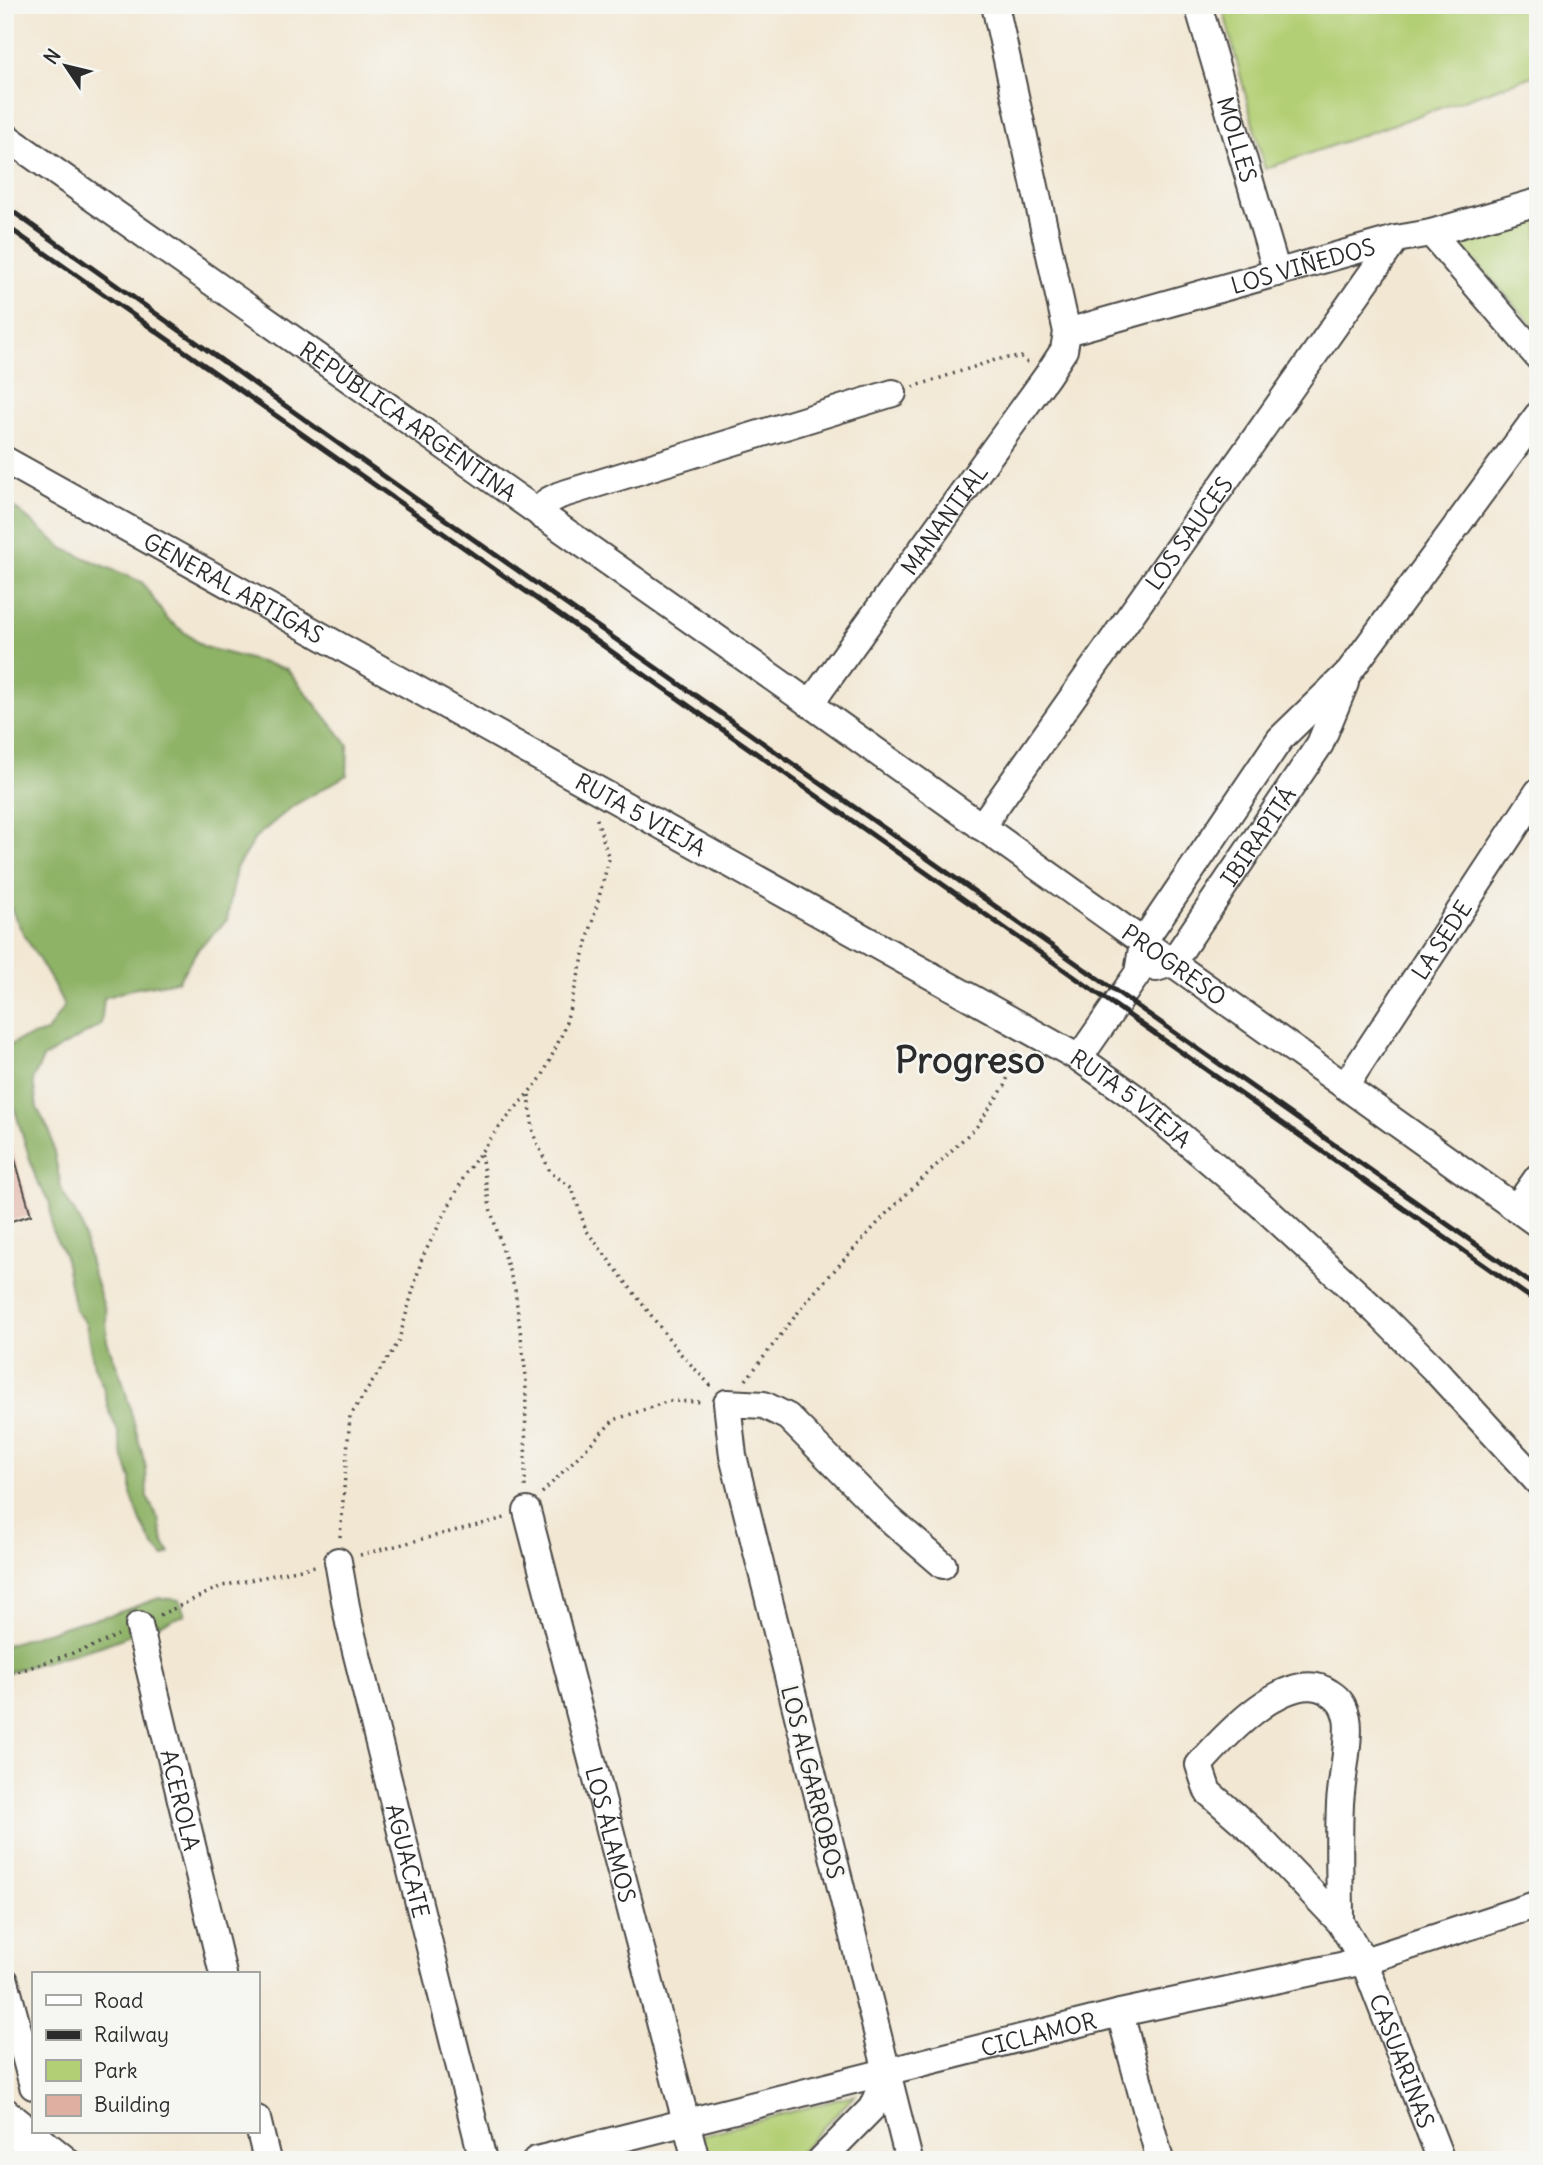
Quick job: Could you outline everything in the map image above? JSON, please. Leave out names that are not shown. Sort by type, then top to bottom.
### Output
[{"type":"street","points":[[995,5],[1067,332]]},
{"type":"street","name":"MOLLES","points":[[1199,5],[1277,273]]},
{"type":"street","name":"REPÚBLICA ARGENTINA","points":[[5,136],[810,704]]},
{"type":"street","name":"LOS VIÑEDOS","points":[[1067,332],[1396,239],[1432,233],[1538,202]]},
{"type":"street","points":[[1432,233],[1538,357]]},
{"type":"street","name":"LOS SAUCES","points":[[981,827],[1396,239]]},
{"type":"street","name":"MANANTIAL","points":[[810,704],[1048,376],[1063,350],[1067,332]]},
{"type":"street","points":[[542,516],[548,501],[560,495],[893,393]]},
{"type":"street","name":"IBIRAPITÁ","points":[[1079,1058],[1138,973],[1143,942],[1280,739],[1349,672],[1538,415]]},
{"type":"street","name":"GENERAL ARTIGAS","points":[[5,460],[463,715]]},
{"type":"street","name":"IBIRAPITÁ","points":[[1172,963],[1320,744],[1349,672]]},
{"type":"street","name":"PROGRESO","points":[[810,704],[1538,1224]]},
{"type":"street","name":"RUTA 5 VIEJA","points":[[463,715],[1079,1058],[1147,1107],[1259,1203],[1437,1372],[1538,1482]]},
{"type":"street","name":"LA SEDE","points":[[1345,1087],[1538,792]]},
{"type":"street","points":[[1138,973],[1172,963]]},
{"type":"street","points":[[1516,1208],[1538,1177]]},
{"type":"street","points":[[727,1403],[764,1405],[788,1417],[886,1516],[943,1565]]},
{"type":"street","name":"LOS ALGARROBOS","points":[[727,1403],[736,1469],[909,2160]]},
{"type":"street","name":"LOS ÁLAMOS","points":[[527,1510],[696,2160]]},
{"type":"street","name":"AGUACATE","points":[[338,1560],[349,1623],[483,2160]]},
{"type":"street","name":"ACEROLA","points":[[139,1625],[223,1972]]},
{"type":"street","name":"CASUARINAS","points":[[1340,1922],[1340,1803],[1348,1721],[1341,1700],[1324,1688],[1305,1687],[1279,1694],[1252,1712],[1199,1765],[1208,1792],[1254,1832],[1340,1922],[1364,1961],[1441,2160]]},
{"type":"street","name":"CICLAMOR","points":[[536,2160],[1120,2013],[1364,1961],[1538,1904]]},
{"type":"street","points":[[5,1981],[32,2082]]},
{"type":"street","points":[[1120,2013],[1160,2160]]},
{"type":"street","points":[[821,2160],[872,2108],[888,2071]]},
{"type":"street","points":[[5,2110],[47,2149]]},
{"type":"street","points":[[259,2127],[267,2160]]},
{"type":"street","points":[[5,2141],[47,2149]]},
{"type":"path","points":[[893,393],[998,359],[1021,357],[1048,376]]},
{"type":"path","points":[[338,1560],[349,1416],[398,1343],[422,1258],[466,1173],[542,1077],[564,1030],[609,859],[597,817],[590,806]]},
{"type":"path","points":[[727,1403],[759,1366],[810,1297],[886,1213],[977,1126],[1005,1086],[1023,1027]]},
{"type":"path","points":[[528,1094],[533,1133],[550,1172],[572,1188],[586,1230],[679,1352],[727,1403]]},
{"type":"path","points":[[480,1153],[490,1208],[515,1290],[526,1376],[527,1510]]},
{"type":"path","points":[[5,1675],[97,1645],[222,1586],[496,1521],[527,1510],[557,1475],[614,1420],[669,1401],[727,1403]]},
{"type":"green space","points":[[1222,5],[1538,5],[1538,74],[1265,169]]},
{"type":"green space","points":[[1538,217],[1538,331],[1457,241]]},
{"type":"green space","points":[[5,500],[64,549],[142,582],[167,619],[204,647],[287,669],[348,745],[347,775],[293,806],[256,837],[236,868],[227,920],[198,949],[178,981],[131,989],[104,998],[101,1025],[43,1058],[33,1080],[37,1108],[50,1132],[62,1192],[81,1223],[91,1267],[106,1313],[107,1341],[123,1382],[146,1468],[147,1497],[159,1520],[163,1541],[170,1553],[164,1557],[153,1545],[142,1524],[131,1494],[131,1479],[104,1389],[94,1366],[86,1324],[75,1310],[64,1254],[52,1231],[50,1203],[36,1179],[8,1087],[5,1049],[19,1040],[47,1032],[64,1006],[16,919],[9,903],[5,878]]},
{"type":"green space","points":[[159,1598],[180,1600],[185,1615],[101,1646],[5,1673],[5,1645],[114,1614]]},
{"type":"green space","points":[[855,2095],[791,2160],[709,2160],[702,2135]]},
{"type":"building","points":[[10,1142],[31,1215],[5,1223],[5,1143]]},
{"type":"railway","points":[[5,206],[419,501],[1538,1288]]},
{"type":"railway","points":[[5,225],[1538,1303]]},
{"type":"district","name":"Progreso","points":[[970,1060]]}]
